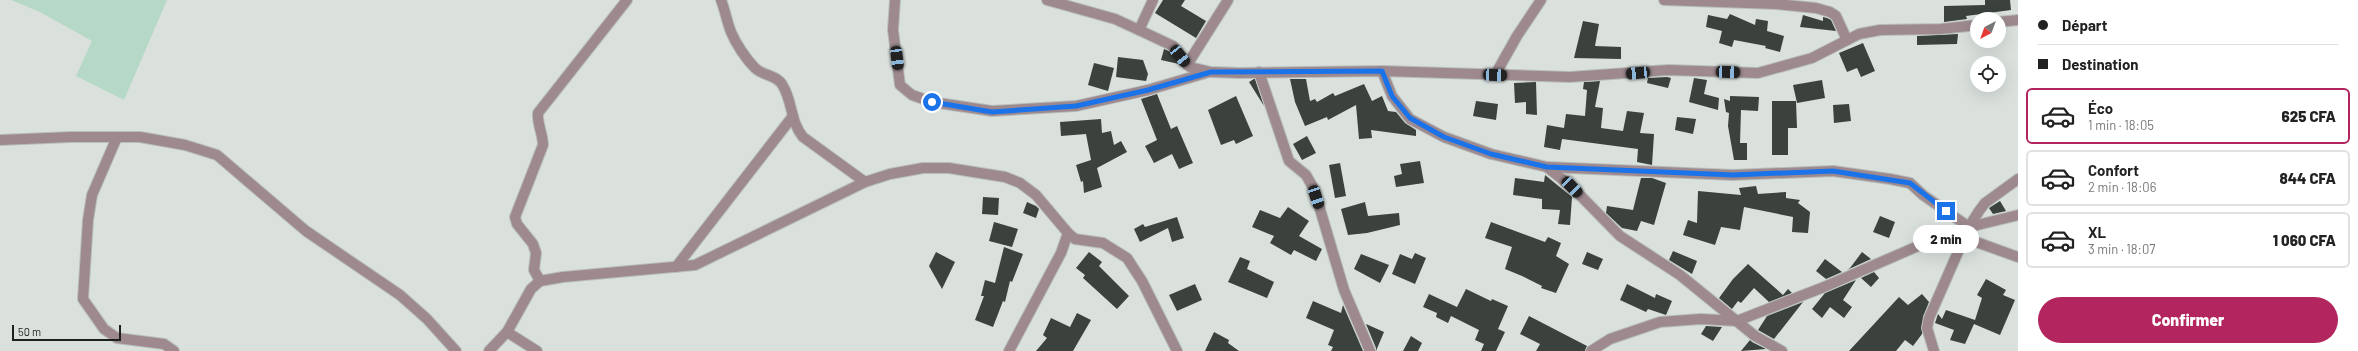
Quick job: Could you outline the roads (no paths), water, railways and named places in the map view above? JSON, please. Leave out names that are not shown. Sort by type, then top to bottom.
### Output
[{"type":"street","points":[[540,281],[534,270],[536,253],[533,244],[517,224],[515,217],[543,145],[543,134],[537,121],[538,113],[627,0]]},
{"type":"street","points":[[721,0],[736,41],[756,69],[780,81],[793,116],[795,127],[803,137],[865,182]]},
{"type":"street","points":[[895,0],[894,30],[900,85],[912,95],[932,102],[992,112],[1076,106],[1148,90],[1211,72],[1382,71],[1570,77],[1668,70],[1758,73],[1812,58],[1859,34],[1880,30],[1941,29],[1970,26]]},
{"type":"street","points":[[1047,0],[1115,19],[1173,46],[1187,65],[1211,72]]},
{"type":"street","points":[[1140,30],[1152,0]]},
{"type":"street","points":[[1187,65],[1228,0]]},
{"type":"street","points":[[1495,75],[1517,36],[1541,0]]},
{"type":"street","points":[[1664,0],[1776,4],[1816,8],[1830,12],[1836,16],[1847,40]]},
{"type":"street","points":[[2008,21],[2018,16]]},
{"type":"street","points":[[1382,71],[1392,96],[1410,118],[1444,137],[1491,154],[1547,167],[1733,175],[1833,171],[1910,183],[1923,195],[1970,226],[2018,215]]},
{"type":"street","points":[[1259,72],[1289,161],[1306,175],[1314,189],[1344,290],[1370,351]]},
{"type":"street","points":[[676,267],[793,116]]},
{"type":"street","points":[[0,140],[71,137],[140,137],[178,144],[217,155],[306,231],[400,295],[427,319],[456,351]]},
{"type":"street","points":[[117,137],[92,195],[88,220],[83,299],[104,329],[117,338],[164,344],[174,351]]},
{"type":"street","points":[[1547,167],[1572,187],[1620,236],[1680,275],[1755,336],[1782,351]]},
{"type":"street","points":[[489,351],[507,332],[531,289],[540,281],[562,277],[695,265],[709,259],[740,241],[865,182],[890,174],[924,168],[949,168],[1005,177],[1020,183],[1036,195],[1068,233],[1075,238],[1102,243],[1127,258],[1142,281],[1177,351]]},
{"type":"street","points":[[1934,351],[1927,328],[1929,318],[1970,226],[1985,203],[2018,179]]},
{"type":"street","points":[[1009,351],[1061,253],[1068,233]]},
{"type":"street","points":[[1591,351],[1610,339],[1660,322],[1702,319],[1737,321],[1831,284],[1941,236],[1965,238],[2018,257]]},
{"type":"street","points":[[507,332],[536,351]]}]
